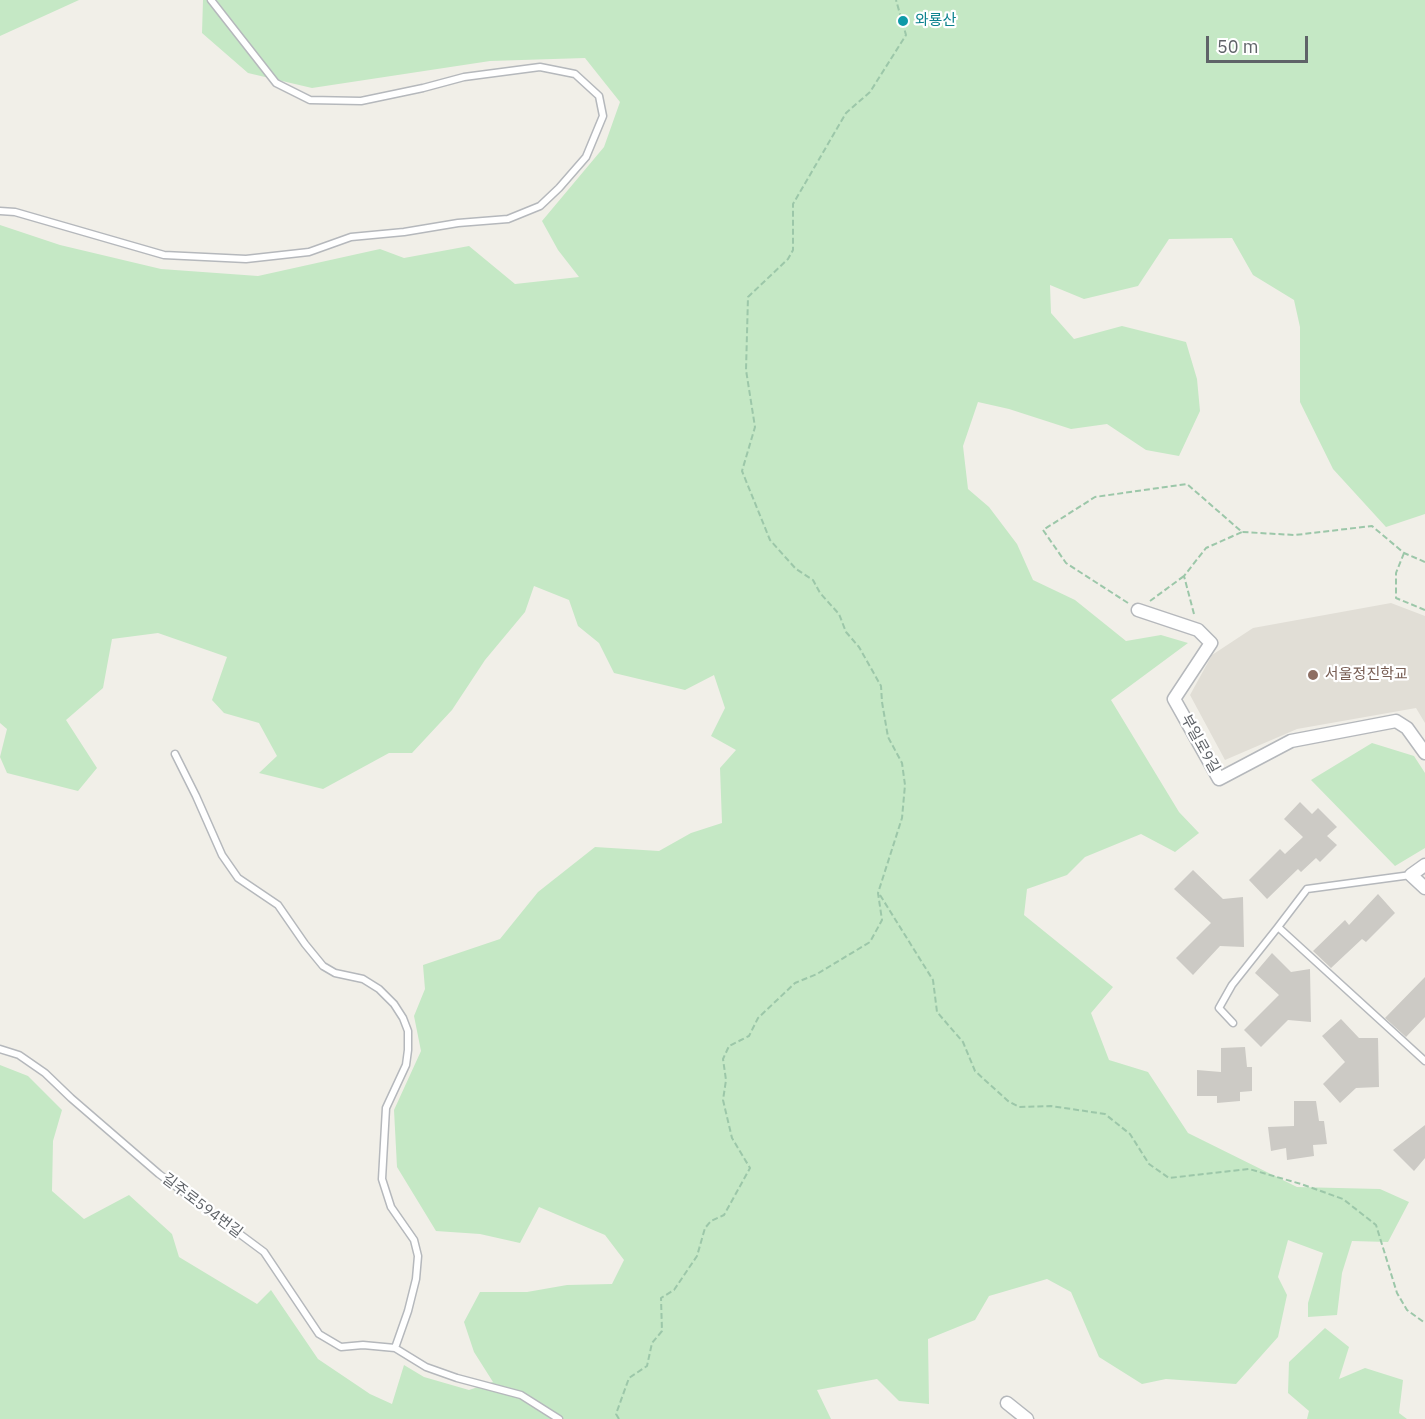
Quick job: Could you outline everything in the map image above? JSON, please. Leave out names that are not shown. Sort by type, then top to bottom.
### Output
[{"type":"street","points":[[1138,610],[1198,630]]},
{"type":"street","name":"부일로9길","points":[[1198,630],[1211,643],[1174,699],[1219,779],[1291,741],[1396,721],[1407,728],[1425,753]]},
{"type":"street","points":[[1425,865],[1411,875],[1425,888]]},
{"type":"street","points":[[1007,1403],[1027,1419]]},
{"type":"lane","points":[[0,211],[15,212],[164,255],[246,259],[309,252],[351,237],[508,219],[540,206],[586,157],[603,116],[599,96],[575,74],[540,68],[464,77],[361,101],[310,100],[276,83],[211,0]]},
{"type":"lane","points":[[175,754],[222,855],[238,878],[278,905],[304,944],[323,966],[335,972],[363,979],[379,989],[394,1004],[408,1031],[406,1065],[386,1108],[382,1179],[391,1207],[414,1240],[418,1256],[416,1279],[395,1348],[426,1367],[521,1395],[559,1419]]},
{"type":"lane","points":[[1233,1023],[1219,1008],[1232,985],[1307,889],[1411,875]]},
{"type":"lane","points":[[1278,927],[1425,1061]]},
{"type":"lane","name":"길주로594번길","points":[[0,1049],[19,1055],[45,1073],[159,1174],[264,1252],[319,1334],[341,1347],[363,1345],[395,1348]]},
{"type":"path","points":[[619,1419],[616,1414],[629,1378],[647,1366],[652,1343],[662,1331],[661,1298],[674,1290],[697,1256],[705,1228],[711,1221],[724,1215],[750,1168],[732,1138],[723,1100],[726,1080],[723,1059],[729,1046],[749,1036],[758,1018],[795,983],[817,974],[870,942],[882,920],[878,893],[902,818],[905,786],[902,763],[888,736],[882,702],[882,686],[859,647],[846,632],[839,614],[820,593],[813,580],[796,569],[770,540],[741,471],[755,427],[746,370],[748,297],[788,259],[793,250],[793,204],[846,113],[870,92],[906,35],[897,0]]},
{"type":"path","points":[[1242,532],[1187,484],[1095,497],[1043,530],[1066,563],[1138,610],[1185,576],[1206,548],[1242,532],[1295,536],[1372,526],[1404,553],[1425,562]]},
{"type":"path","points":[[1404,553],[1396,573],[1396,598],[1425,610]]},
{"type":"path","points":[[1185,576],[1198,630]]},
{"type":"path","points":[[878,893],[933,981],[937,1012],[963,1042],[975,1071],[1008,1101],[1018,1107],[1051,1106],[1105,1114],[1130,1134],[1149,1164],[1168,1178],[1249,1169],[1343,1199],[1376,1225],[1397,1293],[1407,1311],[1425,1323]]},
{"type":"shaded area","name":"서울정진학교","points":[[1391,603],[1425,616],[1425,723],[1416,708],[1297,729],[1225,760],[1190,695],[1212,655],[1253,628]]},
{"type":"green space","points":[[0,0],[79,0],[0,36]]},
{"type":"green space","points":[[203,0],[1425,0],[1425,514],[1386,527],[1333,469],[1300,402],[1300,327],[1294,300],[1253,275],[1232,238],[1169,239],[1138,286],[1084,299],[1050,285],[1051,313],[1074,339],[1122,326],[1186,342],[1197,379],[1200,411],[1179,456],[1146,450],[1107,424],[1071,429],[1009,409],[978,402],[963,446],[968,489],[989,507],[1017,544],[1033,580],[1075,600],[1126,641],[1161,635],[1188,643],[1111,700],[1179,812],[1199,833],[1175,852],[1141,834],[1085,857],[1067,875],[1027,889],[1024,915],[1113,987],[1091,1013],[1109,1060],[1148,1072],[1188,1133],[1297,1187],[1380,1189],[1409,1202],[1388,1242],[1352,1241],[1342,1273],[1337,1315],[1308,1317],[1308,1303],[1323,1253],[1288,1240],[1278,1277],[1287,1295],[1278,1337],[1236,1384],[1166,1379],[1142,1384],[1099,1357],[1071,1292],[1047,1279],[989,1296],[975,1320],[928,1339],[929,1404],[899,1401],[877,1379],[817,1390],[831,1419],[0,1419],[0,1065],[28,1076],[62,1110],[53,1141],[52,1191],[84,1219],[129,1195],[172,1234],[179,1257],[257,1304],[271,1290],[318,1359],[370,1394],[392,1404],[404,1365],[424,1377],[469,1390],[493,1382],[474,1352],[464,1322],[480,1292],[527,1292],[567,1285],[612,1284],[624,1260],[605,1235],[539,1207],[520,1243],[480,1234],[436,1231],[397,1167],[394,1110],[421,1051],[414,1016],[425,989],[423,965],[500,939],[538,892],[595,847],[659,851],[691,833],[722,823],[720,768],[736,750],[711,736],[725,708],[714,675],[685,690],[614,673],[599,643],[578,626],[569,600],[534,586],[525,612],[485,660],[452,710],[412,753],[389,753],[323,789],[259,773],[277,756],[259,723],[224,713],[212,700],[227,657],[158,633],[112,639],[103,688],[66,720],[97,768],[78,791],[7,773],[0,757],[7,729],[0,723],[0,225],[60,245],[161,269],[258,276],[380,249],[404,258],[469,246],[515,284],[579,277],[558,250],[542,221],[604,147],[620,102],[585,58],[490,61],[312,88],[248,73],[202,33]]},
{"type":"green space","points":[[1372,743],[1414,756],[1425,773],[1425,848],[1395,866],[1311,780]]},
{"type":"green space","points":[[1325,1328],[1349,1347],[1339,1379],[1365,1368],[1403,1380],[1399,1413],[1407,1419],[1307,1419],[1309,1411],[1288,1393],[1289,1362]]},
{"type":"building","points":[[1300,802],[1312,814],[1318,808],[1337,827],[1327,836],[1337,845],[1320,862],[1316,858],[1301,872],[1298,869],[1267,899],[1249,880],[1280,849],[1285,854],[1303,837],[1284,819]]},
{"type":"building","points":[[1193,870],[1223,899],[1243,897],[1244,947],[1220,946],[1193,975],[1176,958],[1211,923],[1174,889]]},
{"type":"building","points":[[1378,894],[1395,913],[1366,942],[1362,939],[1331,968],[1313,951],[1345,920],[1349,925]]},
{"type":"building","points":[[1272,953],[1291,972],[1310,969],[1311,1022],[1288,1020],[1261,1047],[1244,1030],[1279,995],[1255,973]]},
{"type":"building","points":[[1425,977],[1425,1017],[1406,1037],[1385,1018]]},
{"type":"building","points":[[1341,1019],[1359,1038],[1378,1038],[1379,1087],[1356,1088],[1340,1103],[1323,1084],[1345,1062],[1322,1036]]},
{"type":"building","points":[[1245,1047],[1247,1067],[1252,1067],[1252,1091],[1240,1092],[1240,1101],[1217,1103],[1217,1096],[1197,1096],[1197,1070],[1221,1072],[1221,1048]]},
{"type":"building","points":[[1294,1101],[1316,1101],[1319,1121],[1324,1121],[1327,1144],[1313,1145],[1314,1156],[1287,1160],[1286,1148],[1271,1151],[1268,1127],[1294,1126]]},
{"type":"building","points":[[1425,1125],[1425,1158],[1414,1171],[1393,1150]]},
{"type":"place","name":"와룡산","points":[[903,21]]},
{"type":"place","name":"서울정진학교","points":[[1313,675]]}]
